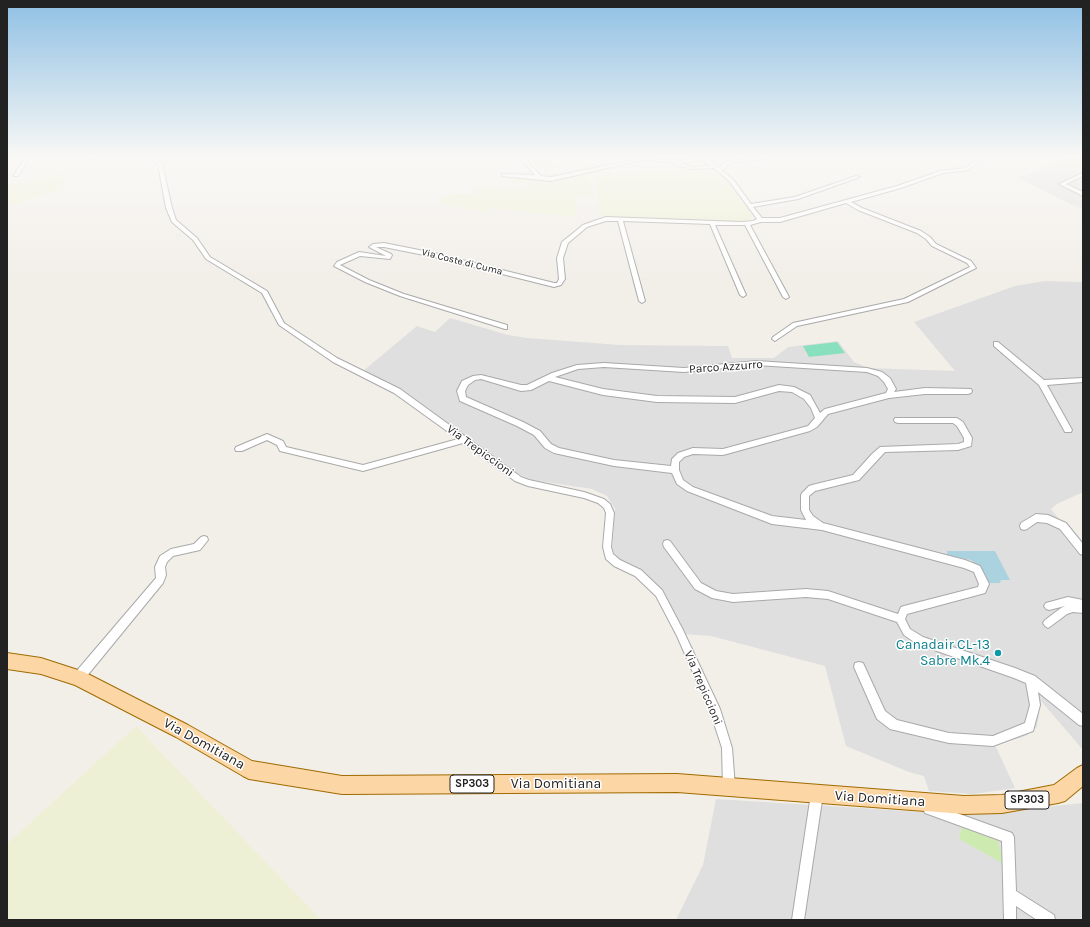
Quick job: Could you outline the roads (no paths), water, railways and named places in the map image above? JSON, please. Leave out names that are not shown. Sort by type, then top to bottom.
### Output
[{"type":"main road","name":"Via Domitiana","points":[[7,661],[41,666],[78,678],[182,731],[249,770],[342,785],[677,783],[964,805],[1002,804],[1058,794],[1083,774]]},
{"type":"street","name":"Via Trepiccioni","points":[[167,200],[168,208],[174,221],[195,238],[208,258],[265,292],[281,324],[335,360],[397,390],[518,478],[528,483],[584,495],[601,501],[607,506],[610,513],[607,547],[609,556],[638,573],[659,593],[716,712],[727,748],[729,787]]},
{"type":"street","points":[[747,200],[760,220]]},
{"type":"street","points":[[751,206],[783,200]]},
{"type":"street","name":"Via Coste di Cuma","points":[[504,327],[402,295],[367,281],[337,266],[339,263],[359,254],[388,258],[389,255],[372,247],[375,245],[384,245],[434,255],[554,285],[559,284],[562,279],[560,258],[563,245],[567,239],[585,226],[606,219],[747,224],[760,220],[780,220],[854,200]]},
{"type":"street","points":[[775,339],[795,324],[906,301],[973,268],[969,262],[934,245],[928,238],[919,232],[848,202]]},
{"type":"street","points":[[620,219],[642,302]]},
{"type":"street","points":[[712,223],[744,295]]},
{"type":"street","points":[[747,224],[786,297]]},
{"type":"street","points":[[996,344],[1042,383],[1068,430]]},
{"type":"street","name":"Parco Azzurro","points":[[675,470],[614,463],[557,451],[548,446],[537,433],[532,430],[463,399],[461,391],[465,383],[473,378],[481,377],[520,388],[528,388],[548,378],[578,367],[604,365],[684,370],[756,363],[867,370],[880,374],[886,380],[892,389],[889,395]]},
{"type":"street","points":[[548,378],[603,392],[656,399],[735,400],[778,388],[794,390],[807,397],[819,418]]},
{"type":"street","points":[[1042,383],[1083,380]]},
{"type":"street","points":[[900,619],[904,610],[982,590],[984,584],[977,569],[965,564],[822,526],[772,520],[690,488],[680,482],[675,470],[675,461],[681,455],[692,451],[723,452],[810,428],[825,412],[889,395],[968,391]]},
{"type":"street","points":[[822,526],[810,519],[805,510],[804,495],[812,488],[856,478],[883,449],[958,447],[968,444],[968,438],[960,424],[954,420],[898,420]]},
{"type":"street","points":[[239,449],[267,436],[280,443],[283,449],[363,468],[465,440]]},
{"type":"street","points":[[1024,526],[1036,518],[1048,519],[1063,526],[1083,551]]},
{"type":"street","points":[[78,678],[160,580],[160,567],[163,559],[171,553],[197,547],[204,540]]},
{"type":"street","points":[[667,544],[698,586],[715,595],[733,598],[806,593],[828,595],[900,619],[907,632],[920,641],[1015,673],[1031,680],[1083,721]]},
{"type":"street","points":[[1049,606],[1068,601],[1083,604]]},
{"type":"street","points":[[1048,623],[1064,611],[1073,608],[1083,610]]},
{"type":"street","points":[[859,667],[881,715],[894,725],[949,738],[993,741],[1029,727],[1035,705],[1031,680]]},
{"type":"street","points":[[798,920],[817,794]]},
{"type":"street","points":[[908,801],[1008,837],[1010,920]]},
{"type":"street","points":[[1010,895],[1049,920]]},
{"type":"water","points":[[947,551],[995,551],[1010,580],[1001,580],[1000,583],[987,583],[984,573],[979,566],[971,560],[947,555]]},
{"type":"place","name":"Canadair CL-13 Sabre Mk.4","points":[[998,653]]}]
